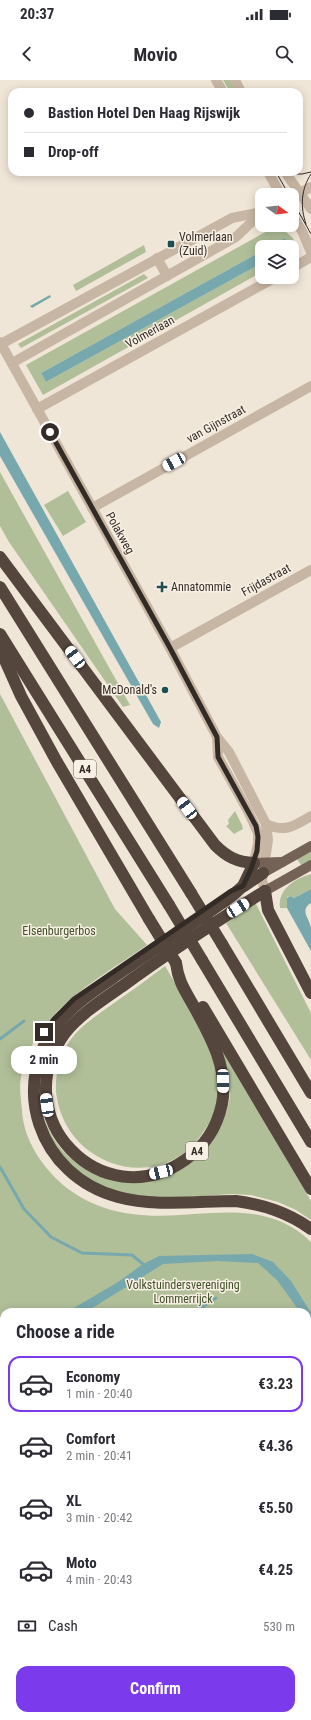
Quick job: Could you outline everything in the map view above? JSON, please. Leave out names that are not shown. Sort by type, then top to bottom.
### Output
[{"type":"highway","points":[[0,557],[216,845],[225,855],[261,866],[234,896],[123,971],[70,1010],[52,1032],[45,1044],[35,1072],[34,1101],[37,1118],[42,1133],[55,1156],[78,1178],[94,1189],[119,1198],[159,1202],[236,1201],[265,1206],[281,1211],[297,1219],[311,1229]]},
{"type":"highway","name":"A4","points":[[0,587],[191,893],[311,1093]]},
{"type":"highway","name":"A4","points":[[0,634],[169,905],[311,1142]]},
{"type":"highway","name":"A4","points":[[0,649],[21,696],[57,762],[179,971],[311,1189]]},
{"type":"highway","points":[[265,891],[268,910],[311,993]]},
{"type":"highway","name":"A4","points":[[179,971],[212,1040],[219,1060],[224,1092],[218,1116],[210,1133],[200,1148],[191,1156],[171,1169],[141,1176],[129,1177],[108,1173],[89,1164],[74,1153],[61,1138],[52,1121],[47,1105],[46,1088],[49,1065],[56,1048],[71,1026],[97,1004],[148,968],[265,891]]},
{"type":"main road","points":[[261,866],[283,862],[311,846]]},
{"type":"main road","points":[[265,891],[311,866]]},
{"type":"street","points":[[270,176],[278,188]]},
{"type":"street","points":[[287,176],[293,188]]},
{"type":"street","points":[[299,193],[311,187]]},
{"type":"street","points":[[299,197],[311,209]]},
{"type":"street","points":[[1,343],[232,218],[255,213]]},
{"type":"street","points":[[12,363],[236,237],[255,219]]},
{"type":"street","points":[[299,226],[311,252]]},
{"type":"street","points":[[299,264],[311,257]]},
{"type":"street","points":[[157,258],[167,276]]},
{"type":"street","name":"Volmerlaan","points":[[37,410],[263,284]]},
{"type":"street","name":"Polakweg","points":[[1,343],[170,648],[217,737],[229,752],[266,824],[268,840],[261,866]]},
{"type":"street","name":"van Gijnstraat","points":[[92,508],[311,386]]},
{"type":"street","name":"Frijdastraat","points":[[170,648],[311,570]]},
{"type":"street","name":"Polakweg","points":[[217,737],[218,757],[248,811],[258,833],[262,880],[265,891]]},
{"type":"street","points":[[266,824],[278,829],[285,829],[311,816]]},
{"type":"green space","points":[[223,80],[233,80],[237,88],[228,88]]},
{"type":"green space","points":[[265,232],[286,232],[293,238],[294,240],[286,240],[285,238],[281,240],[255,240],[255,255],[41,373],[46,382],[255,267],[255,276],[43,395],[26,365]]},
{"type":"green space","points":[[144,245],[146,252],[76,291],[73,285]]},
{"type":"green space","points":[[144,274],[148,278],[21,348],[18,344]]},
{"type":"green space","points":[[0,472],[130,705],[123,707],[9,542],[0,526]]},
{"type":"green space","points":[[68,491],[86,522],[63,536],[44,505]]},
{"type":"green space","name":"Elsenburgerbos","points":[[0,694],[115,909],[147,945],[70,999],[53,1016],[39,1034],[28,1054],[20,1081],[20,1094],[23,1119],[27,1135],[35,1151],[58,1181],[77,1195],[109,1209],[132,1214],[155,1216],[225,1213],[248,1214],[270,1218],[291,1227],[311,1242],[311,1308],[0,1308]]},
{"type":"green space","points":[[235,811],[243,829],[234,834],[226,826],[229,824],[228,820]]},
{"type":"green space","points":[[311,852],[311,860],[301,865],[297,859]]},
{"type":"green space","points":[[311,874],[311,889],[294,898],[290,896],[287,897],[287,908],[280,908],[282,895],[289,885]]},
{"type":"green space","points":[[255,902],[311,1013],[311,1060],[226,923]]},
{"type":"green space","points":[[165,966],[208,1039],[216,1069],[219,1097],[213,1116],[204,1131],[186,1151],[164,1163],[141,1168],[117,1165],[95,1155],[77,1139],[63,1118],[56,1092],[58,1068],[67,1045],[82,1027]]},
{"type":"green space","points":[[218,1042],[311,1201],[311,1220],[296,1210],[278,1202],[251,1195],[232,1194],[154,1199],[129,1196],[85,1181],[45,1135],[41,1110],[46,1123],[63,1151],[85,1169],[105,1178],[125,1181],[146,1181],[166,1176],[185,1167],[202,1154],[215,1137],[227,1111],[230,1088],[227,1068]]},
{"type":"water","points":[[255,255],[255,267],[46,382],[41,373]]},
{"type":"water","points":[[50,295],[51,297],[32,308],[30,306]]},
{"type":"water","points":[[0,432],[161,722],[159,728],[153,724],[0,456]]},
{"type":"water","points":[[311,889],[311,903],[305,912],[311,928],[311,951],[287,908],[287,898],[290,896],[294,898]]},
{"type":"water","points":[[252,1254],[273,1262],[291,1281],[308,1308],[297,1308],[277,1280],[258,1263],[218,1261],[163,1264],[92,1308],[74,1308],[118,1282],[143,1264],[159,1256]]},
{"type":"waterway","points":[[0,1039],[24,1021]]},
{"type":"waterway","points":[[0,1167],[24,1209],[51,1237],[82,1253],[132,1255],[143,1264]]},
{"type":"waterway","points":[[201,1308],[216,1298]]},
{"type":"tram line","points":[[303,174],[311,172]]},
{"type":"tram line","points":[[306,224],[302,198],[305,186],[311,174]]},
{"type":"tram line","points":[[278,176],[285,188]]},
{"type":"tram line","points":[[299,213],[311,234]]},
{"type":"place","name":"Volmerlaan (Zuid)","points":[[171,244]]},
{"type":"place","name":"Annatommie","points":[[162,587]]},
{"type":"place","name":"McDonald's","points":[[165,690]]},
{"type":"route","points":[[44,1032],[62,1010],[74,999],[231,891],[243,886],[254,863],[258,843],[256,826],[218,757],[217,737],[170,648],[50,432]]},
{"type":"park label","name":"Volkstuindersvereniging Lommerrijck","points":[[183,1292]]}]
